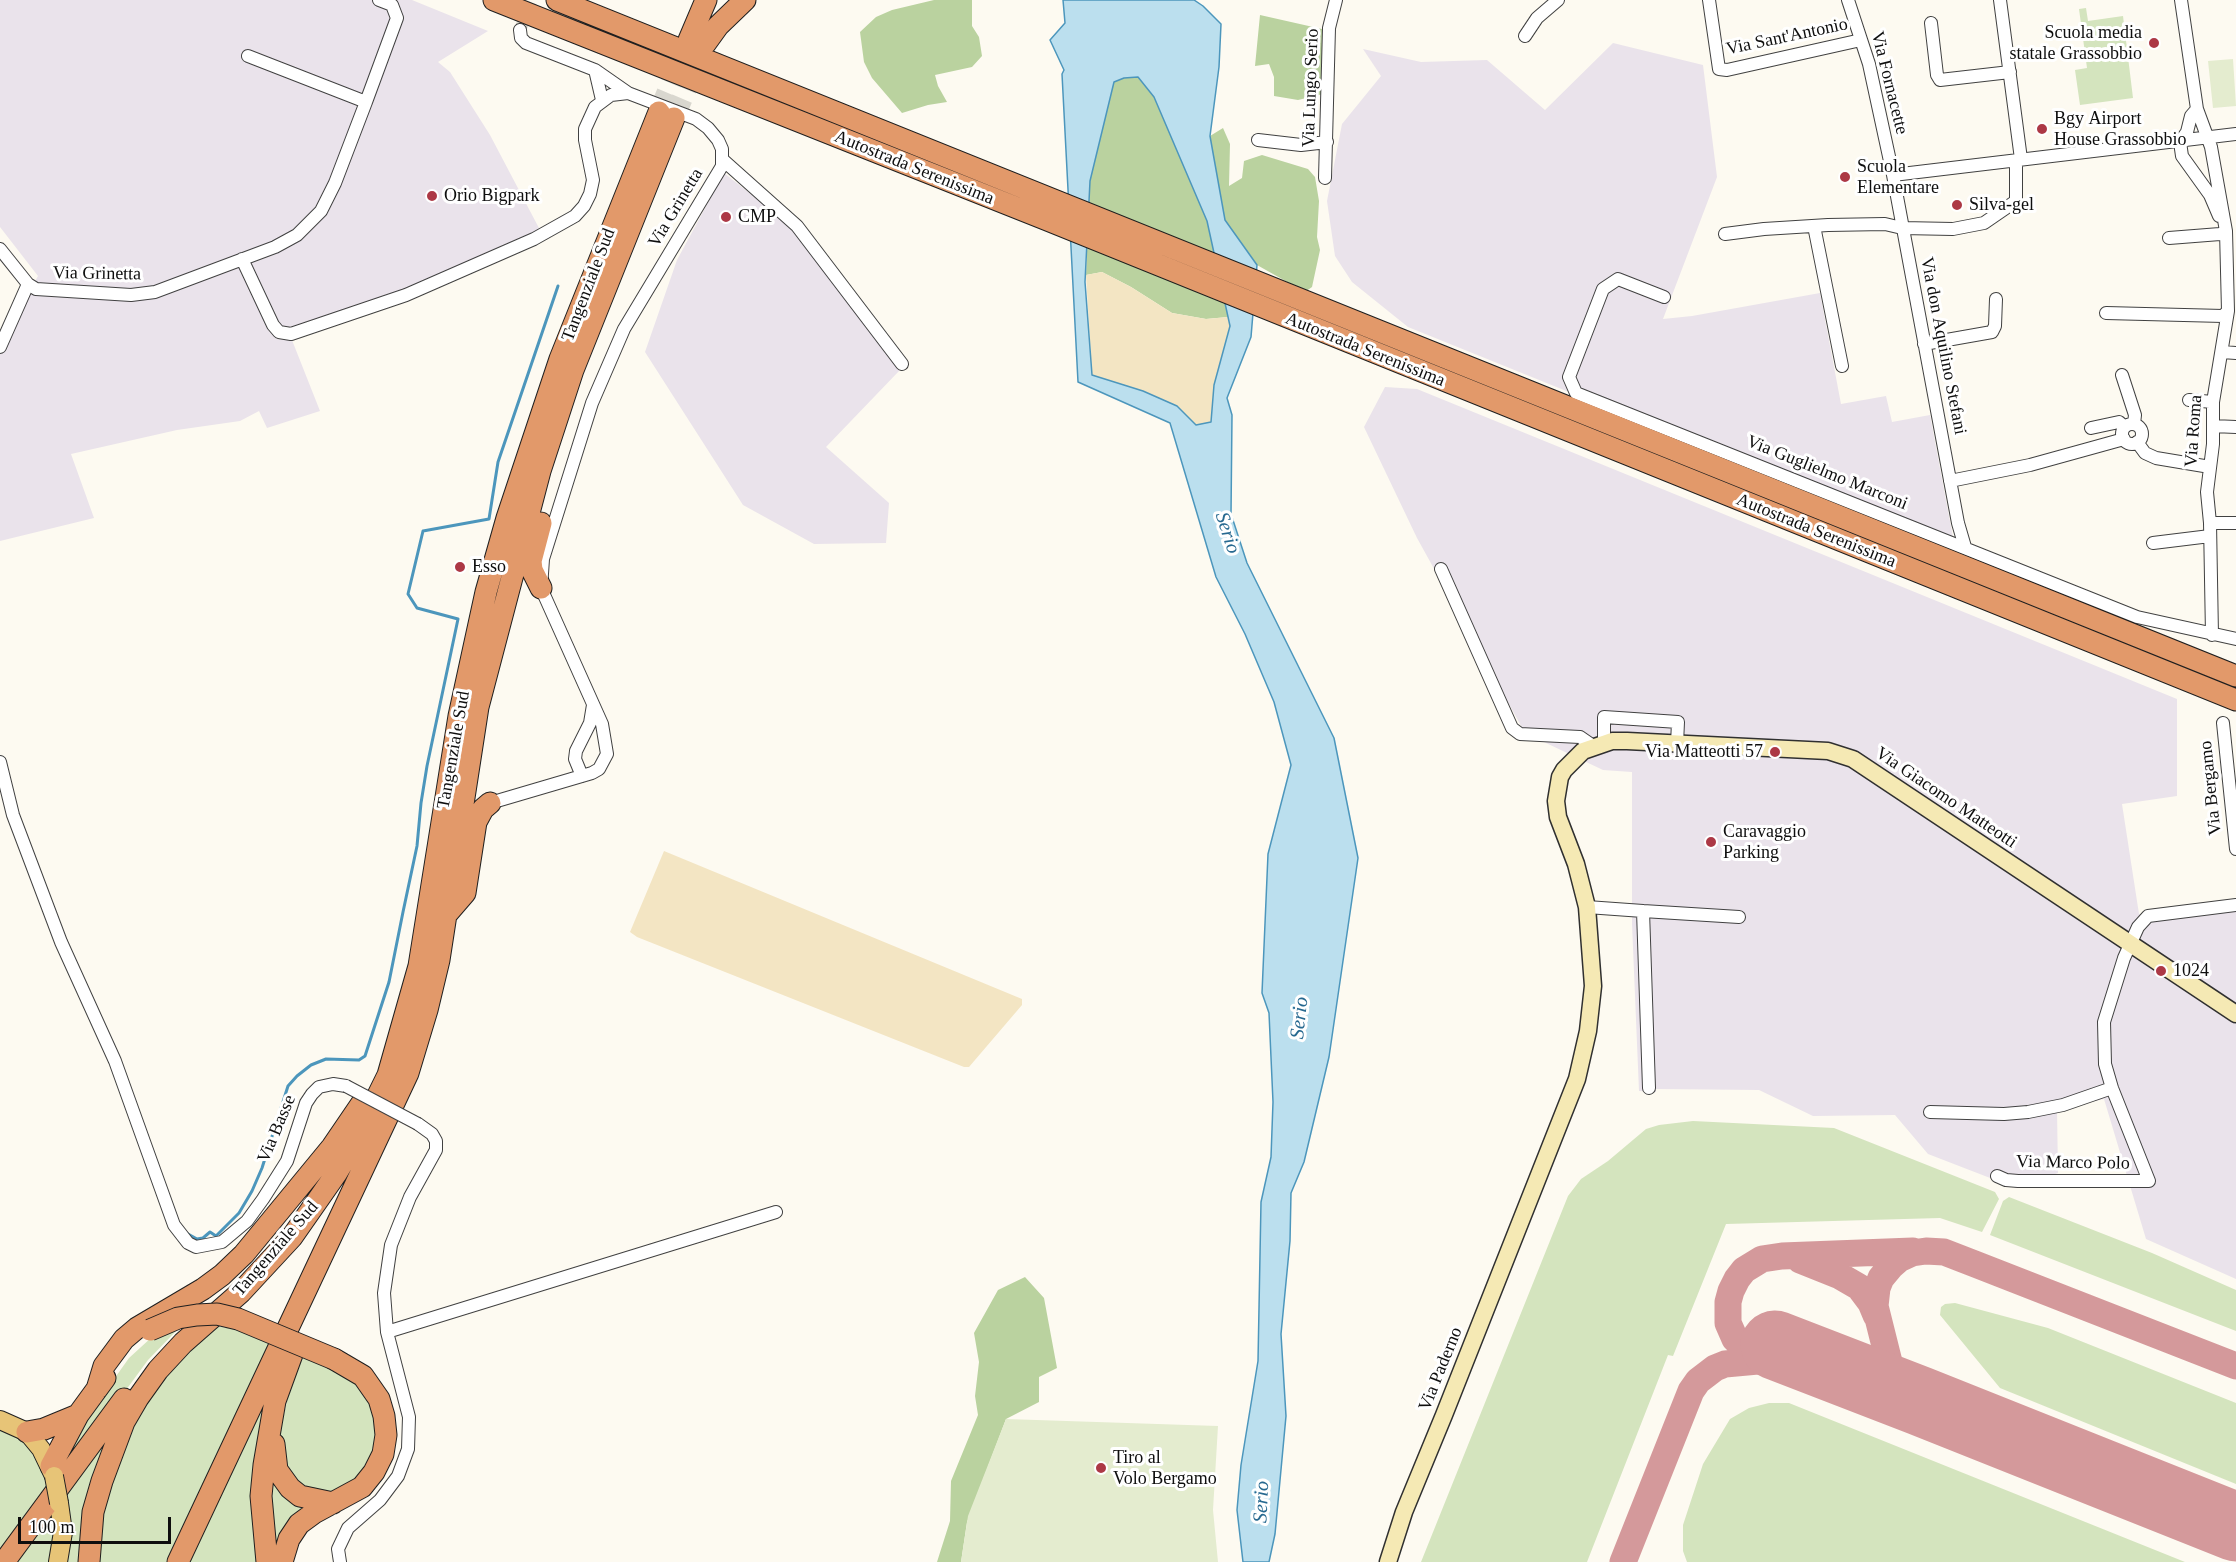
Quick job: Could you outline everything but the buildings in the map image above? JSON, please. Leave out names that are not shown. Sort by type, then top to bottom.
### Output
[{"type":"highway","name":"Autostrada Serenissima","points":[[494,0],[1045,219],[2236,700]]},
{"type":"highway","name":"Autostrada Serenissima","points":[[557,0],[2236,676]]},
{"type":"highway","points":[[697,42],[723,0]]},
{"type":"highway","points":[[697,42],[745,0]]},
{"type":"highway","points":[[697,42],[704,3]]},
{"type":"highway","name":"Tangenziale Sud","points":[[183,1343],[261,1272],[292,1237],[315,1206],[354,1144],[388,1075],[419,966],[459,716],[486,592],[504,529],[560,359],[666,115],[573,370],[540,471],[478,707],[439,960],[427,1010],[408,1073],[370,1155]]},
{"type":"highway","points":[[540,471],[544,512],[531,561],[532,570],[541,588]]},
{"type":"highway","points":[[446,915],[465,893],[476,822],[483,809],[490,803]]},
{"type":"highway","points":[[97,1389],[104,1366],[124,1339],[137,1328],[203,1289],[244,1254],[332,1147],[375,1083],[388,1075]]},
{"type":"highway","points":[[267,1562],[261,1496],[274,1401],[324,1274],[348,1223],[370,1155]]},
{"type":"highway","points":[[178,1562],[370,1155]]},
{"type":"highway","points":[[52,1471],[78,1415],[135,1341],[150,1330],[178,1318],[217,1314],[238,1319],[334,1359],[363,1376],[379,1399],[384,1416],[386,1435],[383,1454],[374,1472],[362,1487],[300,1524],[289,1539],[282,1562]]},
{"type":"highway","points":[[4,1562],[159,1353],[183,1343]]},
{"type":"highway","points":[[89,1562],[93,1512],[112,1451],[124,1422],[158,1370],[183,1343]]},
{"type":"highway","points":[[291,1354],[274,1445],[277,1470],[283,1481],[300,1496],[333,1503]]},
{"type":"highway","points":[[27,1432],[44,1429],[78,1415]]},
{"type":"main road","points":[[0,1420],[27,1432],[41,1449],[52,1471],[63,1532],[58,1562]]},
{"type":"street","name":"Via Grinetta","points":[[0,249],[28,284],[36,289],[130,295],[155,292],[275,247],[297,235],[321,211],[335,183],[397,18],[392,5],[379,0]]},
{"type":"street","name":"Via Lungo Serio","points":[[1325,178],[1329,28],[1336,0]]},
{"type":"street","points":[[1525,36],[1537,18],[1558,0]]},
{"type":"street","name":"Via Sant'Antonio","points":[[1708,0],[1719,69],[1727,70],[1861,39]]},
{"type":"street","name":"Via Fornacette","points":[[1848,0],[1869,64],[1893,175]]},
{"type":"street","points":[[1725,234],[1764,229],[1885,224],[1902,228],[1953,229],[1984,223],[2016,201],[2019,160],[2000,0]]},
{"type":"street","name":"Via Roma","points":[[2181,0],[2197,109],[2208,138],[2226,231],[2230,318],[2213,402],[2211,467],[2207,492],[2212,635]]},
{"type":"street","points":[[1931,23],[1936,75],[1940,80],[2010,72]]},
{"type":"street","name":"Via Grinetta","points":[[520,30],[521,38],[526,43],[595,70],[628,93],[696,119],[718,140],[723,160],[722,166],[624,329],[592,403],[543,559],[541,588],[602,724],[607,754],[599,769],[582,776]]},
{"type":"street","points":[[248,56],[366,102]]},
{"type":"street","points":[[595,70],[602,100]]},
{"type":"street","points":[[242,259],[273,325],[279,332],[287,334],[406,295],[490,259],[555,228],[574,216],[584,206],[593,180],[585,140],[588,118],[602,100],[611,95],[628,93]]},
{"type":"street","points":[[2180,142],[2187,132],[2191,116],[2197,109]]},
{"type":"street","points":[[1893,175],[2236,134]]},
{"type":"street","points":[[1258,140],[1301,145],[1327,142]]},
{"type":"street","name":"Via Roma","points":[[2180,142],[2182,156],[2210,195],[2226,231]]},
{"type":"street","points":[[723,160],[797,226],[902,364]]},
{"type":"street","name":"Via don Aquilino Stefani","points":[[1893,175],[1958,523],[1965,547]]},
{"type":"street","points":[[1814,226],[1842,366]]},
{"type":"street","points":[[2169,238],[2220,234],[2226,231]]},
{"type":"street","name":"Via Guglielmo Marconi","points":[[1664,297],[1618,279],[1603,289],[1569,377],[1576,393],[2137,617],[2236,639]]},
{"type":"street","points":[[0,347],[28,284]]},
{"type":"street","points":[[1924,344],[1992,332],[1995,326],[1996,299]]},
{"type":"street","points":[[2106,313],[2230,318]]},
{"type":"street","points":[[2222,352],[2236,353]]},
{"type":"street","points":[[2122,375],[2135,415],[2128,430]]},
{"type":"street","points":[[2189,400],[2213,402]]},
{"type":"street","points":[[1950,481],[2030,465],[2128,430],[2139,428],[2142,434],[2137,442],[2131,444],[2128,430],[2119,422],[2091,428]]},
{"type":"street","points":[[2213,426],[2236,427]]},
{"type":"street","points":[[2137,442],[2145,453],[2157,458],[2211,467]]},
{"type":"street","name":"Via don Aquilino Stefani","points":[[1953,542],[1958,523]]},
{"type":"street","points":[[2153,543],[2236,523]]},
{"type":"street","name":"Via Giacomo Matteotti","points":[[1441,569],[1512,728],[1520,734],[1580,736],[1598,744],[1627,741],[1828,751],[1853,759],[2236,1014]]},
{"type":"street","points":[[490,803],[582,776],[575,759],[576,751],[590,723],[593,704]]},
{"type":"street","points":[[1677,744],[1678,722],[1604,717],[1598,744],[1583,751],[1564,770],[1558,784],[1556,801],[1558,817],[1576,864],[1587,908],[1738,917]]},
{"type":"street","name":"Via Bergamo","points":[[2223,723],[2236,849]]},
{"type":"street","name":"Via Basse","points":[[0,762],[13,815],[61,942],[115,1061],[174,1225],[188,1244],[196,1247],[222,1242],[247,1221],[286,1161],[306,1103],[319,1087],[333,1084],[346,1086],[418,1124],[432,1134],[436,1141],[436,1150],[410,1197],[391,1245],[384,1293],[387,1332],[409,1417],[408,1449],[398,1476],[380,1500],[348,1528],[338,1549],[340,1562]]},
{"type":"street","points":[[1930,1112],[2028,1112],[2063,1105],[2112,1088],[2105,1064],[2104,1022],[2124,958],[2138,927],[2148,916],[2236,905]]},
{"type":"street","name":"Via Paderno","points":[[1388,1562],[1404,1512],[1577,1079],[1588,1031],[1593,986],[1587,908]]},
{"type":"street","points":[[1643,911],[1649,1088]]},
{"type":"street","name":"Via Marco Polo","points":[[1997,1176],[2006,1180],[2018,1181],[2149,1181],[2112,1088]]},
{"type":"street","points":[[387,1332],[776,1212]]},
{"type":"shaded area","points":[[0,0],[412,0],[488,31],[438,62],[450,72],[490,135],[540,230],[404,289],[288,330],[320,411],[267,428],[259,411],[240,421],[177,430],[71,454],[94,518],[0,541],[0,354],[38,276],[0,227]]},
{"type":"shaded area","points":[[1613,43],[1703,65],[1717,177],[1663,319],[1820,293],[1841,404],[1886,396],[1892,422],[1930,415],[1955,548],[1408,327],[1352,282],[1335,256],[1327,201],[1342,124],[1381,76],[1363,49],[1421,62],[1487,60],[1545,110]]},
{"type":"shaded area","points":[[724,173],[797,230],[900,370],[826,447],[889,503],[886,543],[814,544],[743,505],[645,352],[677,260]]},
{"type":"shaded area","points":[[1385,387],[1417,389],[2177,699],[2177,796],[2122,804],[2139,914],[2236,903],[2236,1279],[2146,1239],[2104,1099],[2057,1110],[2058,1173],[2016,1188],[1928,1154],[1895,1115],[1813,1116],[1759,1090],[1656,1089],[1656,1092],[1639,1091],[1632,924],[1632,772],[1603,770],[1525,733],[1417,538],[1364,427]]},
{"type":"green space","points":[[934,0],[972,0],[972,26],[979,37],[982,56],[972,67],[935,75],[947,102],[902,113],[872,78],[864,62],[860,32],[876,17],[892,10]]},
{"type":"green space","points":[[2086,8],[2088,21],[2123,16],[2133,98],[2080,105],[2075,70],[2087,68],[2079,9]]},
{"type":"green space","points":[[1260,15],[1322,29],[1323,94],[1298,100],[1274,96],[1274,77],[1269,64],[1255,66]]},
{"type":"green space","points":[[2233,59],[2236,106],[2213,108],[2208,61]]},
{"type":"green space","points":[[1138,77],[1154,97],[1207,221],[1228,317],[1206,319],[1172,313],[1102,272],[1086,275],[1090,181],[1114,82],[1124,78]]},
{"type":"green space","points":[[1223,128],[1230,144],[1229,186],[1242,178],[1244,161],[1262,155],[1308,169],[1315,177],[1319,201],[1317,237],[1320,250],[1312,287],[1305,292],[1257,265],[1225,220],[1210,136]]},
{"type":"green space","points":[[1693,1121],[1834,1128],[1995,1192],[1999,1199],[1982,1232],[1940,1218],[1726,1224],[1673,1356],[1668,1355],[1587,1562],[1421,1562],[1568,1196],[1581,1179],[1608,1161],[1646,1129]]},
{"type":"green space","points":[[2009,1197],[2152,1253],[2236,1290],[2236,1331],[1990,1235],[2003,1201]]},
{"type":"green space","points":[[1025,1277],[1044,1298],[1057,1368],[1039,1377],[1039,1402],[1006,1419],[967,1522],[961,1562],[937,1562],[950,1521],[951,1481],[978,1415],[975,1396],[979,1362],[974,1333],[998,1290]]},
{"type":"green space","points":[[1955,1303],[2048,1328],[2236,1403],[2236,1484],[2000,1388],[1940,1315],[1941,1307]]},
{"type":"green space","points":[[215,1326],[235,1329],[272,1343],[169,1562],[97,1562],[97,1524],[109,1481],[142,1407],[172,1365]]},
{"type":"green space","points":[[179,1328],[148,1360],[65,1473],[65,1448],[129,1358],[152,1337]]},
{"type":"green space","points":[[303,1355],[335,1367],[364,1390],[374,1413],[376,1428],[368,1466],[340,1495],[291,1483],[277,1444],[295,1367]]},
{"type":"green space","points":[[265,1394],[262,1562],[188,1562]]},
{"type":"green space","points":[[1769,1403],[1789,1403],[2185,1562],[1687,1562],[1683,1551],[1683,1525],[1703,1464],[1730,1419],[1749,1408]]},
{"type":"green space","name":"Tiro al Volo Bergamo","points":[[1006,1419],[1218,1426],[1213,1510],[1218,1562],[961,1562],[968,1516]]},
{"type":"green space","points":[[0,1426],[22,1438],[39,1457],[48,1485],[0,1557]]},
{"type":"green space","points":[[106,1439],[91,1481],[83,1514],[80,1562],[65,1562],[69,1536],[65,1487]]},
{"type":"green space","points":[[271,1470],[310,1503],[272,1562]]},
{"type":"green space","points":[[54,1507],[53,1562],[12,1562]]},
{"type":"sand","points":[[1102,272],[1172,313],[1206,319],[1228,317],[1230,326],[1214,385],[1211,423],[1196,425],[1177,406],[1143,391],[1092,376],[1086,275]]},
{"type":"sand","points":[[664,851],[1022,999],[1022,1005],[969,1067],[964,1067],[637,937],[630,932]]},
{"type":"water","name":"Serio","points":[[1063,0],[1194,0],[1221,24],[1219,67],[1210,136],[1225,220],[1257,265],[1251,337],[1227,398],[1232,415],[1231,514],[1247,563],[1334,738],[1358,858],[1329,1057],[1304,1162],[1291,1193],[1290,1241],[1281,1334],[1286,1416],[1275,1534],[1269,1562],[1243,1562],[1237,1510],[1241,1465],[1258,1361],[1261,1202],[1271,1157],[1273,1102],[1269,1013],[1262,993],[1268,854],[1291,765],[1274,702],[1245,634],[1216,577],[1170,423],[1078,382],[1062,74],[1064,70],[1050,40],[1065,23]],"holes":[[[1138,77],[1154,97],[1207,221],[1230,326],[1214,385],[1211,422],[1196,425],[1177,406],[1143,391],[1092,375],[1085,282],[1090,181],[1114,82],[1124,78]]]},
{"type":"waterway","points":[[188,1234],[197,1239],[203,1238],[210,1232],[216,1236],[239,1213],[262,1168],[288,1086],[297,1076],[311,1065],[326,1059],[359,1060],[365,1056],[389,982],[417,846],[427,766],[458,619],[417,608],[408,594],[423,531],[489,519],[498,462],[558,286]]},
{"type":"taxiway","points":[[1891,1397],[1800,1360],[1769,1360],[1756,1356],[1735,1339],[1728,1323],[1728,1302],[1731,1291],[1744,1270],[1762,1259],[1782,1256],[1913,1251]]},
{"type":"taxiway","points":[[1920,1401],[1897,1380],[1890,1366],[1875,1306],[1877,1288],[1881,1278],[1891,1266],[1912,1253],[1926,1251],[1944,1252],[2236,1366]]},
{"type":"taxiway","points":[[1800,1260],[1840,1276],[1859,1287],[1871,1303],[1876,1315]]},
{"type":"taxiway","points":[[1623,1562],[1691,1391],[1698,1381],[1715,1368],[1725,1364],[1769,1360]]},
{"type":"runway","points":[[1775,1345],[2236,1527]]},
{"type":"tunnel","points":[[520,30],[532,0]]},
{"type":"tunnel","points":[[659,112],[689,40]]},
{"type":"tunnel","points":[[674,118],[705,44]]},
{"type":"place","name":"Scuola media statale Grassobbio","points":[[2154,43]]},
{"type":"place","name":"Bgy Airport House Grassobbio","points":[[2042,129]]},
{"type":"place","name":"Scuola Elementare","points":[[1845,177]]},
{"type":"place","name":"Orio Bigpark","points":[[432,196]]},
{"type":"place","name":"Silva-gel","points":[[1957,205]]},
{"type":"place","name":"CMP","points":[[726,217]]},
{"type":"place","name":"Esso","points":[[460,567]]},
{"type":"place","name":"Via Matteotti 57","points":[[1775,752]]},
{"type":"place","name":"Caravaggio Parking","points":[[1711,842]]},
{"type":"place","name":"1024","points":[[2161,971]]},
{"type":"place","name":"Tiro al Volo Bergamo","points":[[1101,1468]]}]
